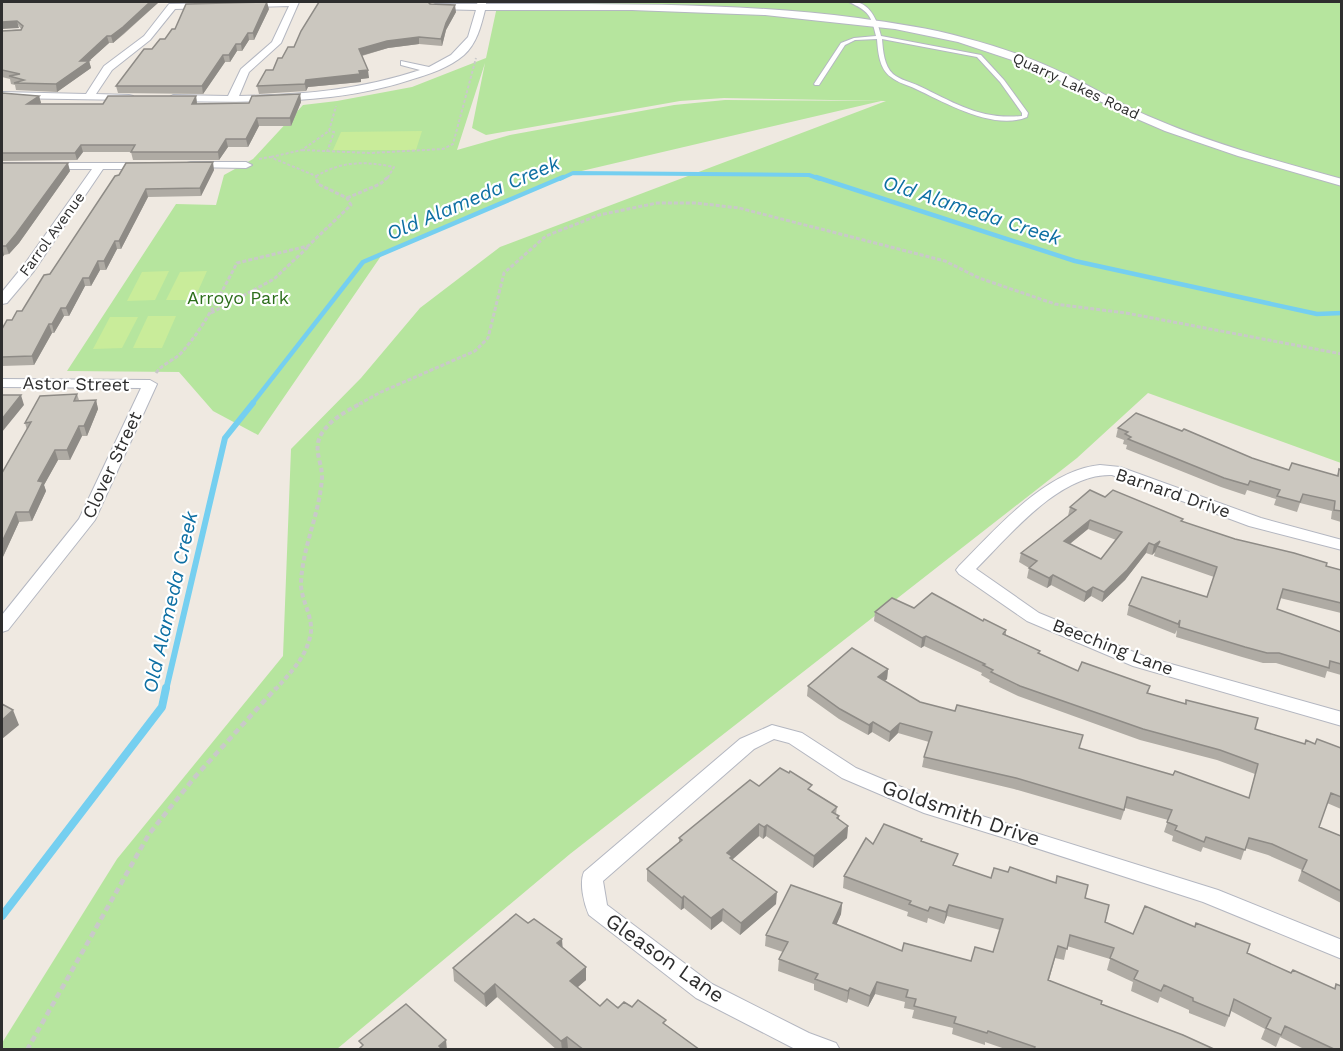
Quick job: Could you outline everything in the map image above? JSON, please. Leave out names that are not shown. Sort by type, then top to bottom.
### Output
[{"type":"street","points":[[88,98],[108,68],[147,38],[172,6],[295,3],[276,43],[245,71],[231,99]]},
{"type":"street","name":"Quarry Lakes Road","points":[[434,7],[481,4],[740,7],[876,20],[932,32],[1004,53],[1046,69],[1122,108],[1173,130],[1341,183]]},
{"type":"street","points":[[160,98],[295,98],[337,95],[387,86],[430,70],[457,56],[471,40],[481,4]]},
{"type":"street","points":[[405,63],[430,70]]},
{"type":"street","points":[[2,95],[136,98]]},
{"type":"street","points":[[178,165],[250,162]]},
{"type":"street","points":[[2,166],[156,165]]},
{"type":"street","name":"Farrol Avenue","points":[[2,300],[29,268],[100,166]]},
{"type":"street","name":"Astor Street","points":[[2,383],[150,384]]},
{"type":"street","name":"Clover Street","points":[[2,626],[87,520],[150,384]]},
{"type":"street","name":"Barnard Drive","points":[[965,570],[1027,509],[1070,479],[1092,471],[1114,470],[1256,522],[1341,545]]},
{"type":"street","name":"Beeching Lane","points":[[965,570],[1033,617],[1140,662],[1341,718]]},
{"type":"street","name":"Goldsmith Drive","points":[[592,878],[747,744],[772,732],[795,738],[849,773],[931,808],[1010,831],[1210,896],[1341,950]]},
{"type":"street","name":"Gleason Lane","points":[[592,878],[597,909],[704,991],[802,1041],[828,1050]]},
{"type":"lane","points":[[817,84],[843,44],[854,39],[879,37],[979,56],[1019,103],[1025,113],[1024,117],[1000,120],[976,115],[893,77],[884,67],[879,37],[876,20],[868,9],[851,2]]},
{"type":"path","points":[[250,162],[302,150],[370,153],[430,152],[443,149],[453,144],[458,135],[477,51]]},
{"type":"path","points":[[302,150],[329,131],[337,95]]},
{"type":"path","points":[[327,152],[334,132],[329,131]]},
{"type":"path","points":[[367,161],[370,153]]},
{"type":"path","points":[[270,158],[316,176]]},
{"type":"path","points":[[316,176],[334,165],[350,161],[367,161],[394,167],[389,178],[379,186],[358,190],[347,198]]},
{"type":"path","points":[[210,313],[274,279],[332,221],[345,212],[351,204],[347,198],[318,184],[316,176]]},
{"type":"path","points":[[27,1050],[149,834],[194,778],[298,664],[311,636],[309,613],[301,587],[304,550],[319,499],[322,474],[316,452],[322,433],[343,413],[381,392],[475,351],[488,338],[504,273],[546,236],[599,215],[657,202],[696,203],[739,208],[945,261],[989,282],[1055,304],[1126,313],[1341,354]]},
{"type":"path","points":[[150,384],[161,365],[179,356],[210,313],[237,263],[308,246]]},
{"type":"green space","name":"Arroyo Park","points":[[498,2],[1341,2],[1341,463],[1148,393],[1077,458],[570,854],[337,1049],[2,1050],[2,1043],[117,859],[283,656],[291,449],[361,378],[420,308],[500,247],[886,101],[724,98],[680,101],[486,135],[472,128],[485,63],[457,150],[510,135],[674,105],[725,100],[881,101],[573,173],[381,256],[258,435],[213,411],[179,372],[67,371],[176,204],[216,205],[224,175],[253,159],[303,105],[412,87],[486,58]]},
{"type":"green space","points":[[422,131],[416,150],[333,150],[341,132]]},
{"type":"green space","points":[[169,271],[155,300],[127,301],[142,272]]},
{"type":"green space","points":[[207,271],[194,300],[166,300],[180,272]]},
{"type":"green space","points":[[148,316],[176,316],[162,348],[133,348]]},
{"type":"green space","points":[[110,317],[138,317],[122,348],[93,349]]},
{"type":"building","points":[[2,2],[150,2],[80,61],[89,61],[56,84],[14,83],[24,80],[9,76],[20,74],[2,70],[2,31],[21,30],[23,26],[17,21],[2,22]]},
{"type":"building","points":[[267,2],[253,33],[248,33],[241,44],[236,44],[229,55],[223,55],[202,86],[116,86],[144,49],[152,49],[160,39],[165,39],[172,29],[175,29],[186,4]]},
{"type":"building","points":[[319,2],[428,2],[455,5],[441,39],[419,37],[387,41],[359,49],[368,70],[359,71],[360,74],[306,80],[305,84],[257,86],[266,70],[273,70],[278,58],[282,58],[288,47],[294,47]]},
{"type":"building","points":[[2,93],[39,96],[27,104],[103,104],[108,96],[196,96],[192,104],[249,103],[252,96],[300,94],[290,118],[257,118],[246,139],[226,139],[218,152],[131,152],[135,145],[81,145],[75,153],[2,153]]},
{"type":"building","points":[[213,162],[200,188],[146,189],[119,241],[115,241],[104,261],[98,261],[89,278],[83,278],[66,308],[61,308],[52,324],[49,324],[32,356],[2,357],[2,329],[7,320],[12,320],[17,311],[22,311],[44,275],[50,274],[126,163]]},
{"type":"building","points":[[2,163],[68,163],[6,246],[2,246]]},
{"type":"building","points":[[77,394],[74,401],[96,400],[84,426],[79,426],[67,450],[55,450],[38,481],[43,482],[29,512],[16,512],[2,542],[2,473],[31,422],[25,423],[40,396]]},
{"type":"building","points":[[2,395],[21,395],[2,419]]},
{"type":"building","points":[[1136,413],[1289,470],[1292,463],[1338,476],[1339,469],[1341,470],[1341,511],[1334,510],[1335,501],[1303,494],[1300,502],[1277,496],[1280,490],[1250,481],[1248,485],[1224,478],[1128,439],[1131,437],[1125,434],[1128,432],[1118,428]]},
{"type":"building","points":[[1090,490],[1105,497],[1113,490],[1183,519],[1181,521],[1235,539],[1327,563],[1326,566],[1341,570],[1341,603],[1283,589],[1277,609],[1341,632],[1341,664],[1330,661],[1329,668],[1279,653],[1267,653],[1245,647],[1179,627],[1180,620],[1178,624],[1129,605],[1142,577],[1207,597],[1217,567],[1157,546],[1160,541],[1154,545],[1149,543],[1127,570],[1104,592],[1093,587],[1086,592],[1053,575],[1049,578],[1029,568],[1037,561],[1021,553],[1076,510],[1070,507]],"holes":[[[1090,520],[1122,532],[1101,559],[1064,541]]]},
{"type":"building","points":[[932,593],[983,621],[984,619],[1006,630],[1003,634],[1040,651],[1038,653],[1078,671],[1082,662],[1150,686],[1147,693],[1186,704],[1186,700],[1258,718],[1255,729],[1305,744],[1306,740],[1315,744],[1317,739],[1341,748],[1341,797],[1331,793],[1319,827],[1341,836],[1341,891],[1302,871],[1307,860],[1272,844],[1249,838],[1245,850],[1206,837],[1204,842],[1175,830],[1177,826],[1167,822],[1172,810],[1127,797],[1124,810],[1016,778],[924,757],[932,732],[900,723],[890,732],[873,722],[869,725],[840,709],[808,686],[852,648],[888,669],[878,677],[920,702],[955,711],[957,705],[1083,735],[1079,748],[1173,775],[1175,771],[1249,798],[1258,764],[1220,750],[1143,729],[1020,686],[991,672],[993,670],[983,665],[985,664],[926,636],[922,638],[875,612],[892,598],[914,608]]},
{"type":"building","points":[[2,704],[13,710],[2,720]]},
{"type":"building","points":[[780,768],[789,773],[790,771],[812,785],[808,789],[837,807],[832,812],[848,826],[814,856],[767,825],[764,827],[759,824],[727,853],[732,856],[730,858],[777,892],[741,923],[723,909],[711,918],[647,869],[682,840],[679,838],[750,780],[759,786]]},
{"type":"building","points":[[884,824],[922,839],[921,841],[958,854],[953,865],[991,878],[994,868],[1008,872],[1010,867],[1056,883],[1057,876],[1088,885],[1085,898],[1109,905],[1105,922],[1133,934],[1145,906],[1195,927],[1196,923],[1250,944],[1247,953],[1291,973],[1293,970],[1335,989],[1336,984],[1341,986],[1341,1050],[1336,1050],[1285,1026],[1281,1035],[1266,1028],[1271,1018],[1234,999],[1229,1016],[1193,1001],[1193,998],[1164,985],[1161,991],[1134,979],[1138,971],[1110,958],[1114,948],[1070,935],[1067,949],[1058,946],[1048,980],[1216,1050],[1035,1050],[1035,1047],[988,1031],[987,1033],[954,1023],[956,1017],[914,1006],[916,999],[906,997],[908,990],[877,982],[870,996],[850,988],[848,991],[815,979],[818,974],[779,959],[788,942],[766,935],[791,885],[842,903],[833,923],[902,951],[904,943],[971,961],[975,947],[993,952],[1003,919],[949,905],[946,912],[930,907],[928,911],[909,904],[911,901],[844,876],[866,838],[873,844]]},
{"type":"building","points":[[516,914],[528,923],[534,919],[562,939],[557,943],[586,967],[570,981],[600,1006],[607,999],[618,1008],[624,1002],[632,1007],[638,1000],[666,1020],[663,1023],[700,1050],[584,1050],[567,1037],[561,1041],[495,984],[484,994],[453,968]]},
{"type":"building","points":[[406,1004],[446,1040],[439,1046],[443,1050],[358,1050],[363,1045],[359,1041]]},
{"type":"waterway","name":"Old Alameda Creek","points":[[560,179],[573,173],[809,175],[820,179]]},
{"type":"waterway","name":"Old Alameda Creek","points":[[252,404],[363,262],[563,177]]},
{"type":"waterway","name":"Old Alameda Creek","points":[[816,177],[1075,261],[1317,314],[1342,313]]},
{"type":"waterway","name":"Old Alameda Creek","points":[[166,690],[225,438],[253,403]]},
{"type":"waterway","name":"Old Alameda Creek","points":[[2,916],[162,707],[166,688]]}]
